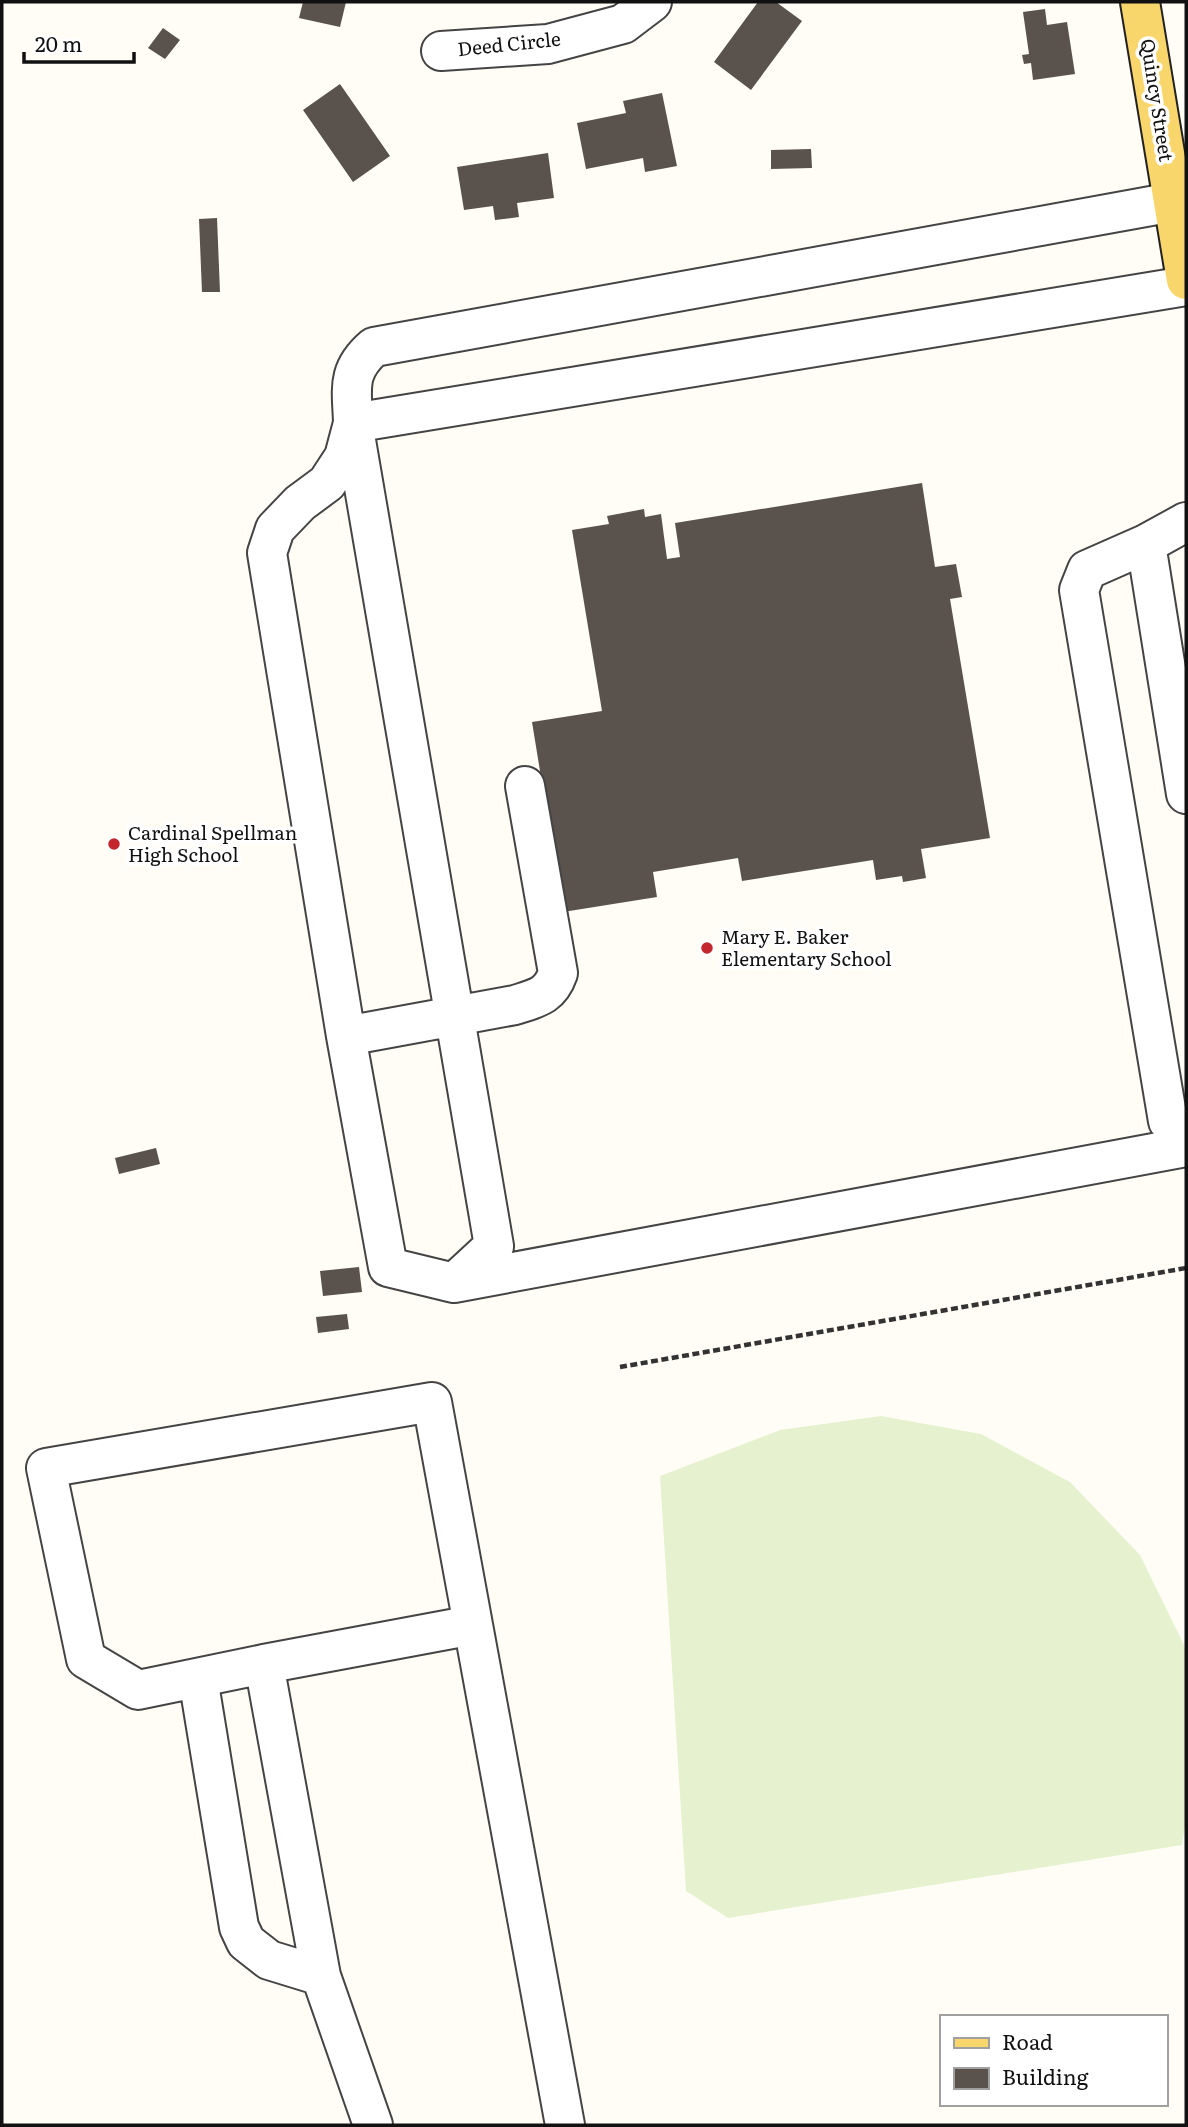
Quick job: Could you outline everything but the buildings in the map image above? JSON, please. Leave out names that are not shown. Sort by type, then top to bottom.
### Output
[{"type":"main road","name":"Quincy Street","points":[[1140,2],[1186,280]]},
{"type":"street","name":"Deed Circle","points":[[441,51],[548,44],[624,24],[652,2]]},
{"type":"street","points":[[454,1283],[494,1246],[353,424],[353,370],[374,347],[1174,202]]},
{"type":"street","points":[[353,424],[1186,286]]},
{"type":"street","points":[[353,424],[344,457],[327,483],[300,503],[275,529],[267,553],[345,1036],[388,1267],[454,1283],[1186,1147]]},
{"type":"street","points":[[1186,522],[1146,544],[1087,570],[1079,590],[1168,1121],[1186,1130]]},
{"type":"street","points":[[1146,544],[1186,794]]},
{"type":"street","points":[[345,1036],[515,1005],[541,997],[554,986],[558,973],[525,786]]},
{"type":"street","points":[[473,1625],[138,1690],[86,1659],[46,1468],[432,1402],[565,2125]]},
{"type":"street","points":[[264,1664],[321,1976],[373,2125]]},
{"type":"street","points":[[198,1678],[239,1927],[246,1942],[269,1960],[321,1976]]},
{"type":"path","points":[[620,1367],[1186,1268]]},
{"type":"green space","points":[[881,1416],[981,1434],[1070,1482],[1140,1555],[1184,1645],[1186,1657],[1186,1819],[1182,1845],[728,1918],[686,1891],[660,1476],[780,1430]]},
{"type":"place","name":"Cardinal Spellman High School","points":[[114,844]]},
{"type":"place","name":"Mary E. Baker Elementary School","points":[[707,948]]}]
